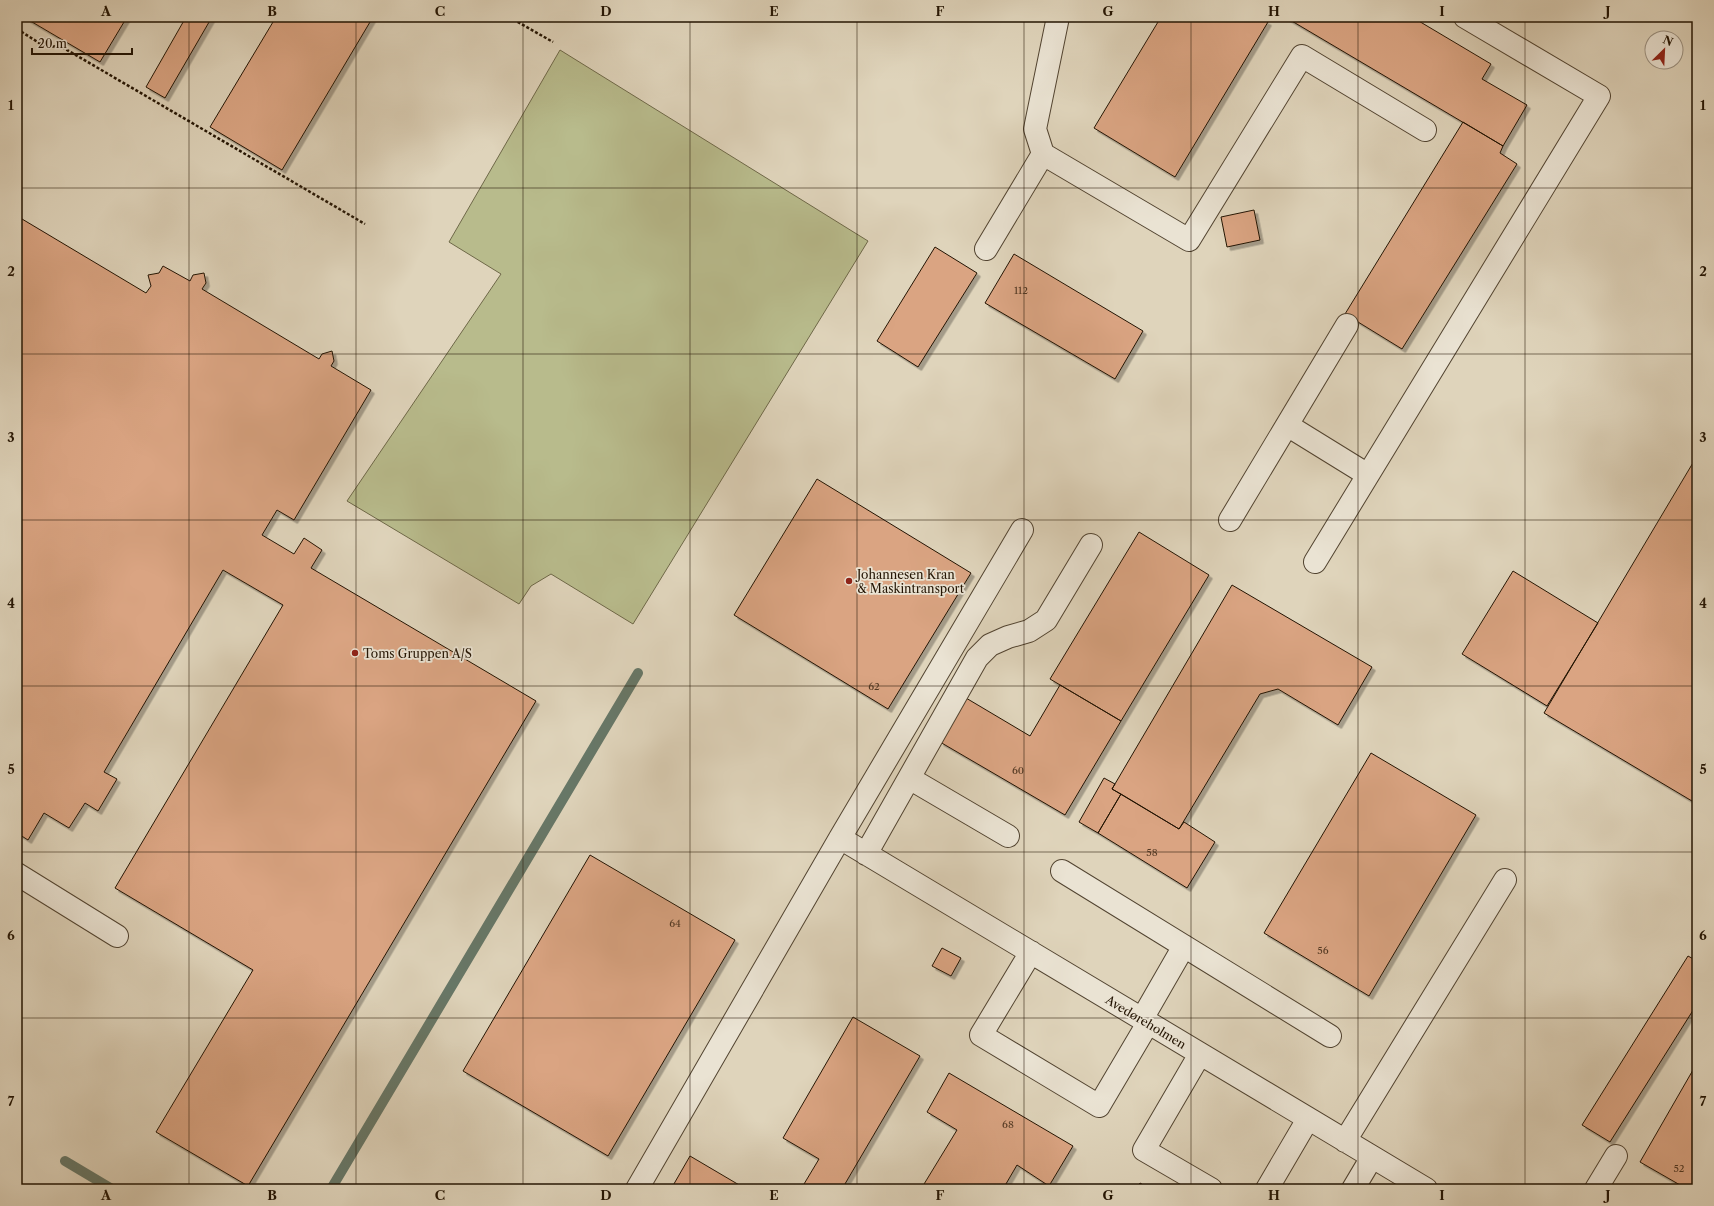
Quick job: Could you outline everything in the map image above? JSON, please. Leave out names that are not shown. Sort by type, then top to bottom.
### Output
[{"type":"street","points":[[1058,17],[1035,129],[1043,154],[1189,240],[1302,56],[1425,130]]},
{"type":"street","points":[[1315,562],[1599,96],[1465,17]]},
{"type":"street","points":[[986,249],[1043,154]]},
{"type":"street","points":[[1230,520],[1347,325]]},
{"type":"street","points":[[1287,425],[1368,475]]},
{"type":"street","points":[[637,1189],[840,838],[1022,530]]},
{"type":"street","points":[[866,854],[977,658],[990,645],[1029,630],[1046,620],[1091,545]]},
{"type":"street","points":[[909,778],[1008,836]]},
{"type":"street","name":"Avedøreholmen","points":[[840,838],[1426,1189]]},
{"type":"street","points":[[1062,871],[1330,1036]]},
{"type":"street","points":[[17,874],[117,936]]},
{"type":"street","points":[[1345,1141],[1505,880]]},
{"type":"street","points":[[1031,952],[981,1036],[1099,1106],[1184,946]]},
{"type":"street","points":[[1200,1054],[1144,1150],[1211,1189]]},
{"type":"street","points":[[1267,1189],[1308,1118]]},
{"type":"street","points":[[1596,1189],[1616,1156]]},
{"type":"street","points":[[1353,1189],[1372,1157]]},
{"type":"path","points":[[509,17],[553,42]]},
{"type":"path","points":[[17,29],[44,46],[62,47],[364,224]]},
{"type":"green space","points":[[560,50],[868,241],[633,624],[551,574],[531,586],[519,604],[347,501],[501,274],[449,242]]},
{"type":"building","points":[[28,17],[127,17],[100,62],[27,19]]},
{"type":"building","points":[[186,17],[212,17],[165,98],[146,87]]},
{"type":"building","points":[[276,17],[373,17],[282,170],[210,127]]},
{"type":"building","points":[[1161,17],[1257,17],[1268,22],[1175,177],[1094,128]]},
{"type":"building","points":[[1285,17],[1412,17],[1491,64],[1482,79],[1527,105],[1503,146]]},
{"type":"building","points":[[1463,122],[1503,146],[1500,153],[1517,164],[1402,349],[1345,314]]},
{"type":"building","points":[[1254,210],[1260,240],[1227,247],[1221,217]]},
{"type":"building","name":"Toms Gruppen A/S","points":[[17,216],[146,293],[151,286],[148,275],[159,273],[163,266],[190,281],[193,275],[204,273],[206,283],[202,289],[319,359],[322,354],[332,351],[334,361],[331,366],[371,390],[294,520],[277,510],[262,535],[294,554],[304,538],[322,550],[311,568],[536,701],[248,1186],[156,1132],[253,970],[115,888],[283,605],[223,570],[104,772],[117,779],[98,811],[85,803],[69,828],[44,813],[28,840],[17,833]]},
{"type":"building","points":[[935,247],[977,273],[918,367],[877,341]]},
{"type":"building","points":[[1014,254],[1143,331],[1115,379],[985,303]]},
{"type":"building","points":[[1697,456],[1697,804],[1544,713]]},
{"type":"building","points":[[817,479],[971,573],[888,709],[734,615]]},
{"type":"building","points":[[1139,532],[1209,575],[1121,721],[1050,679]]},
{"type":"building","points":[[1513,571],[1598,623],[1547,706],[1462,654]]},
{"type":"building","points":[[1232,585],[1372,667],[1338,725],[1278,689],[1260,694],[1179,829],[1112,789]]},
{"type":"building","points":[[1060,685],[1121,721],[1065,815],[940,742],[966,698],[1030,736]]},
{"type":"building","points":[[1371,753],[1476,815],[1369,996],[1264,933]]},
{"type":"building","points":[[1104,778],[1115,784],[1112,789],[1121,794],[1098,833],[1079,822]]},
{"type":"building","points":[[1121,794],[1179,829],[1184,822],[1215,842],[1187,888],[1098,833]]},
{"type":"building","points":[[590,855],[735,940],[608,1156],[463,1071]]},
{"type":"building","points":[[942,948],[961,958],[951,976],[932,966]]},
{"type":"building","points":[[1688,956],[1697,961],[1697,1004],[1610,1142],[1582,1125]]},
{"type":"building","points":[[853,1017],[920,1056],[842,1189],[801,1189],[819,1159],[783,1138]]},
{"type":"building","points":[[1697,1063],[1697,1189],[1687,1189],[1640,1162]]},
{"type":"building","points":[[949,1073],[1073,1146],[1049,1186],[1017,1165],[1003,1189],[921,1189],[957,1130],[927,1112]]},
{"type":"building","points":[[690,1156],[746,1189],[671,1189]]},
{"type":"building","points":[[1140,1183],[1150,1189],[1136,1189]]},
{"type":"waterway","points":[[331,1189],[638,673]]},
{"type":"waterway","points":[[65,1161],[112,1189]]},
{"type":"place","name":"Johannesen Kran & Maskintransport","points":[[849,581]]},
{"type":"place","name":"Toms Gruppen A/S","points":[[355,653]]}]
